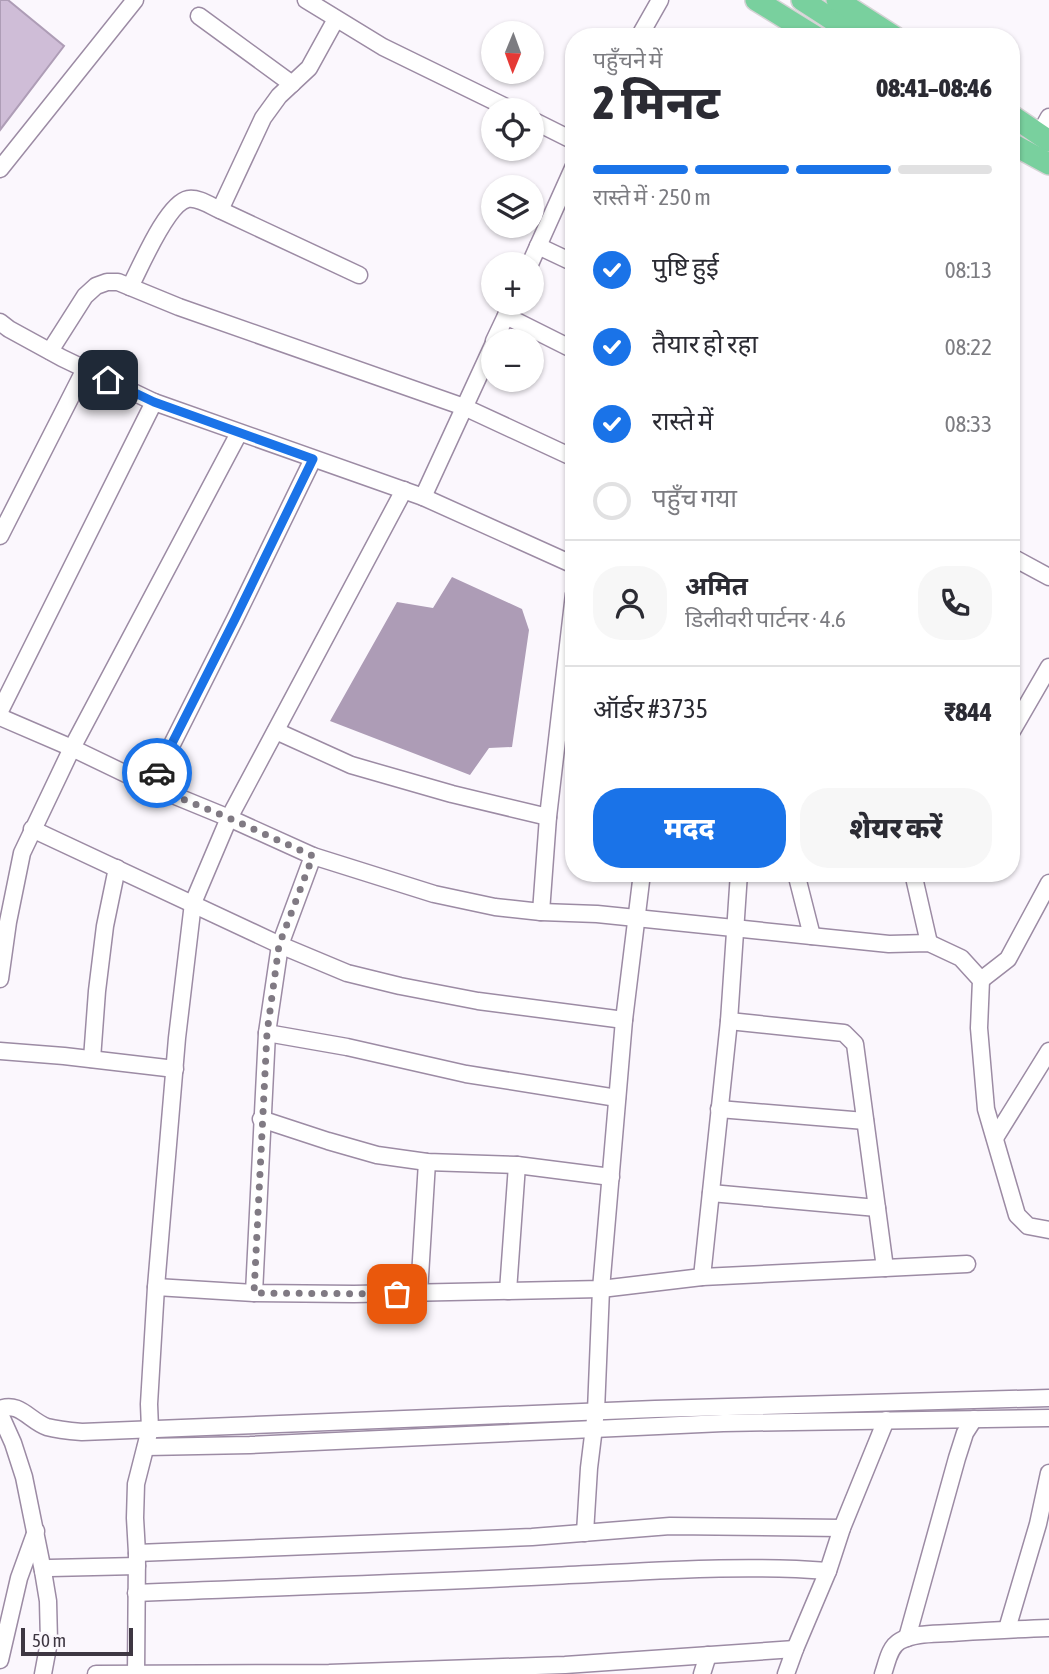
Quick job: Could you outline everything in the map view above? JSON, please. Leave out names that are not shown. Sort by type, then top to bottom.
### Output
[{"type":"main road","points":[[756,0],[801,28]]},
{"type":"main road","points":[[802,0],[845,28]]},
{"type":"main road","points":[[837,0],[881,28]]},
{"type":"main road","points":[[1020,120],[1046,131]]},
{"type":"main road","points":[[1020,148],[1049,164]]},
{"type":"street","points":[[0,169],[135,0]]},
{"type":"street","points":[[306,0],[383,47],[487,98]]},
{"type":"street","points":[[644,28],[660,0]]},
{"type":"street","points":[[199,16],[292,84]]},
{"type":"street","points":[[220,209],[263,118],[279,96],[309,68],[336,19]]},
{"type":"street","points":[[544,126],[565,136]]},
{"type":"street","points":[[535,252],[565,187]]},
{"type":"street","points":[[130,287],[164,221],[177,205],[188,199],[220,209],[359,275]]},
{"type":"street","points":[[538,246],[565,259]]},
{"type":"street","points":[[50,351],[85,296],[96,286],[118,282],[179,307],[464,407],[565,454]]},
{"type":"street","points":[[517,315],[565,344]]},
{"type":"street","points":[[3,331],[154,402],[423,497],[565,561]]},
{"type":"street","points":[[0,536],[85,369]]},
{"type":"street","points":[[423,497],[481,370]]},
{"type":"street","points":[[0,711],[154,402]]},
{"type":"street","points":[[0,979],[22,853],[72,748],[239,433]]},
{"type":"street","points":[[151,786],[313,459]]},
{"type":"street","points":[[136,1674],[136,1484],[149,1430],[156,1287],[174,1069],[193,903],[229,818],[404,490]]},
{"type":"street","points":[[1020,561],[1049,577]]},
{"type":"street","points":[[1020,717],[1049,667]]},
{"type":"street","points":[[541,912],[548,817],[565,671]]},
{"type":"street","points":[[0,717],[313,856],[434,894],[495,907],[541,912],[597,914],[889,944],[929,943],[961,958],[981,980],[979,1028],[986,1110],[1017,1215],[1028,1226],[1049,1230]]},
{"type":"street","points":[[276,731],[351,765],[452,794],[548,817]]},
{"type":"street","points":[[33,829],[279,945],[347,972],[400,986],[478,1001],[624,1020]]},
{"type":"street","points":[[254,1293],[267,1033],[279,945],[313,856]]},
{"type":"street","points":[[92,1059],[105,926],[117,868]]},
{"type":"street","points":[[585,1533],[617,1098],[641,882]]},
{"type":"street","points":[[702,1277],[729,1021],[738,882]]},
{"type":"street","points":[[798,882],[812,936]]},
{"type":"street","points":[[917,882],[929,943]]},
{"type":"street","points":[[981,980],[1008,959],[1049,883]]},
{"type":"street","points":[[729,1021],[844,1033],[855,1044],[885,1268]]},
{"type":"street","points":[[267,1033],[347,1047],[466,1074],[617,1098]]},
{"type":"street","points":[[0,1051],[174,1069]]},
{"type":"street","points":[[995,1138],[1049,1051]]},
{"type":"street","points":[[719,1109],[865,1121]]},
{"type":"street","points":[[261,1119],[377,1155],[427,1162],[517,1165],[611,1177]]},
{"type":"street","points":[[419,1293],[427,1162]]},
{"type":"street","points":[[508,1291],[517,1165]]},
{"type":"street","points":[[710,1193],[877,1208]]},
{"type":"street","points":[[156,1287],[254,1293],[601,1289],[702,1277],[967,1264]]},
{"type":"street","points":[[0,1409],[11,1406],[43,1426],[82,1432],[596,1411],[1049,1398]]},
{"type":"street","points":[[0,1415],[24,1477],[48,1601],[49,1642],[43,1674]]},
{"type":"street","points":[[146,1447],[250,1445],[723,1423],[1049,1418]]},
{"type":"street","points":[[907,1638],[957,1458],[965,1433],[974,1419]]},
{"type":"street","points":[[786,1674],[886,1420]]},
{"type":"street","points":[[1007,1629],[1043,1524],[1049,1473]]},
{"type":"street","points":[[43,1571],[137,1559],[532,1537],[670,1526],[842,1528]]},
{"type":"street","points":[[0,1660],[19,1578],[36,1531]]},
{"type":"street","points":[[136,1593],[676,1569],[791,1568],[828,1571]]},
{"type":"street","points":[[883,1674],[891,1650],[899,1641],[907,1638],[925,1634],[1049,1628]]},
{"type":"street","points":[[96,1674],[357,1672],[565,1665],[795,1649]]},
{"type":"street","points":[[702,1674],[708,1655]]},
{"type":"shaded area","points":[[452,577],[522,609],[529,630],[512,747],[489,748],[470,775],[330,721],[397,602],[433,608]]},
{"type":"building","points":[[0,0],[8,0],[64,46],[0,130]]},
{"type":"way so far","points":[[157,773],[151,786],[313,856],[279,945],[267,1033],[254,1293],[397,1294]]},
{"type":"route","points":[[108,380],[154,402],[313,459],[157,773]]}]
